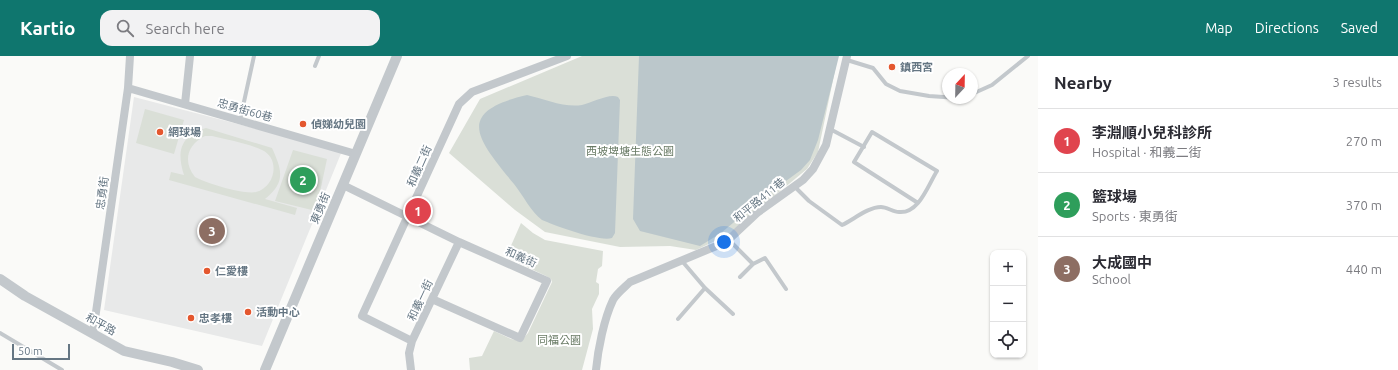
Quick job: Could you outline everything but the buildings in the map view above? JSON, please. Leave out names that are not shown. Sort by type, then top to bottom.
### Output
[{"type":"street","name":"忠勇街","points":[[93,333],[128,88],[130,56]]},
{"type":"street","points":[[185,104],[190,56]]},
{"type":"street","name":"東勇街","points":[[265,370],[397,56]]},
{"type":"street","name":"和義二街","points":[[412,341],[362,316],[459,104],[472,92],[567,56]]},
{"type":"street","name":"和平路411巷","points":[[596,370],[608,312],[614,299],[630,282],[711,250],[729,240],[757,213],[803,180],[820,157],[830,129],[847,58]]},
{"type":"street","name":"忠勇街60巷","points":[[128,88],[356,154]]},
{"type":"street","name":"和義街","points":[[343,185],[459,242],[547,281],[520,338],[432,299]]},
{"type":"street","name":"和義一街","points":[[411,370],[409,353],[412,341],[459,242]]},
{"type":"street","name":"和平路","points":[[0,279],[25,296],[124,351],[172,362],[195,370]]},
{"type":"lane","points":[[240,120],[254,56]]},
{"type":"lane","points":[[315,66],[319,56]]},
{"type":"lane","points":[[978,91],[992,85],[1028,56]]},
{"type":"lane","points":[[847,58],[873,68],[886,84],[900,91],[942,97]]},
{"type":"lane","points":[[830,129],[864,147]]},
{"type":"lane","points":[[793,186],[809,201],[842,225],[876,208],[881,207],[899,212],[908,211],[918,203],[936,171],[872,132],[854,162],[918,203]]},
{"type":"lane","points":[[729,240],[753,264]]},
{"type":"lane","points":[[740,277],[753,264],[765,258],[786,289]]},
{"type":"lane","points":[[682,262],[705,288],[733,314]]},
{"type":"lane","points":[[678,319],[705,288]]},
{"type":"lane","points":[[0,333],[62,370]]},
{"type":"shaded area","points":[[639,56],[839,56],[818,140],[810,160],[801,170],[764,197],[721,233],[700,246],[640,231],[633,219]]},
{"type":"shaded area","points":[[527,95],[554,103],[575,106],[610,96],[618,97],[620,100],[615,233],[612,238],[606,239],[588,236],[542,220],[538,217],[490,154],[479,129],[481,119],[489,110],[504,102]]},
{"type":"shaded area","points":[[134,97],[342,151],[262,346],[104,310]]},
{"type":"green space","name":"西坡埤塘生態公園","points":[[582,56],[838,56],[818,152],[807,169],[726,236],[696,250],[670,246],[620,247],[545,232],[515,210],[449,153],[480,99]]},
{"type":"green space","name":"網球場","points":[[145,109],[184,120],[174,154],[136,143]]},
{"type":"green space","points":[[206,128],[272,148],[280,169],[280,175],[276,187],[265,199],[297,208],[295,215],[169,180],[171,172],[184,175],[181,151],[186,140],[198,131]],"holes":[[[205,136],[212,136],[250,145],[268,154],[272,160],[273,166],[273,172],[268,185],[256,192],[243,192],[216,185],[195,177],[191,171],[188,159],[191,148],[199,139]]]},
{"type":"green space","points":[[293,150],[327,159],[316,211],[275,201]]},
{"type":"green space","name":"同福公園","points":[[521,223],[533,233],[545,240],[603,251],[602,266],[598,269],[596,282],[599,284],[599,294],[592,309],[593,329],[582,370],[470,370],[469,358],[482,356],[494,331],[511,339],[521,341],[528,333],[552,282],[551,279],[546,276],[506,257]]},
{"type":"place","name":"鎮西宮","points":[[892,67]]},
{"type":"place","name":"偵娣幼兒園","points":[[303,124]]},
{"type":"place","name":"網球場","points":[[160,132]]},
{"type":"place","name":"籃球場","points":[[303,180]]},
{"type":"place","name":"李淵順小兒科診所","points":[[418,211]]},
{"type":"place","name":"大成國中","points":[[212,231]]},
{"type":"place","name":"仁愛樓","points":[[207,271]]},
{"type":"place","name":"活動中心","points":[[248,312]]},
{"type":"place","name":"忠孝樓","points":[[191,318]]}]
